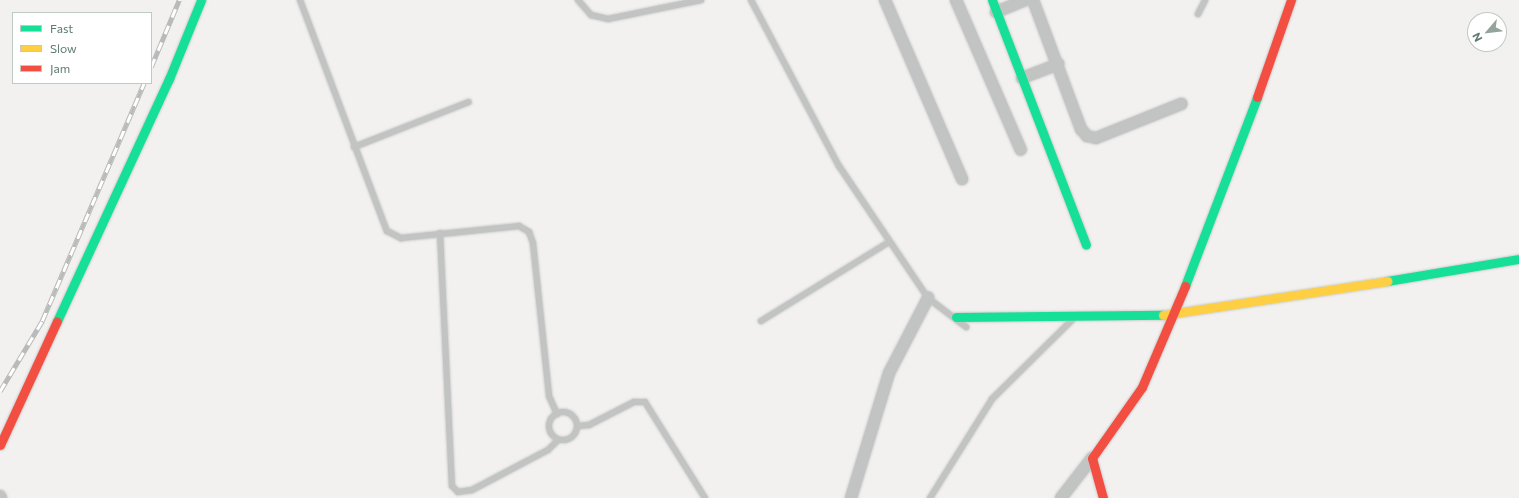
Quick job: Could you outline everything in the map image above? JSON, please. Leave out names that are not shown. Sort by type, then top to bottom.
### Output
[{"type":"street","points":[[0,445],[166,86],[201,0]]},
{"type":"street","points":[[885,0],[962,179]]},
{"type":"street","points":[[956,0],[1021,150]]},
{"type":"street","points":[[992,0],[1086,245]]},
{"type":"street","points":[[996,12],[1026,0]]},
{"type":"street","points":[[1033,0],[1086,136],[1096,138],[1181,104]]},
{"type":"street","points":[[1061,498],[1092,458],[1142,387],[1175,315],[1279,41],[1291,0]]},
{"type":"street","points":[[1022,78],[1058,64]]},
{"type":"street","points":[[956,317],[1175,315],[1519,259]]},
{"type":"street","points":[[851,498],[889,373],[928,298]]},
{"type":"street","points":[[1092,458],[1103,498]]},
{"type":"lane","points":[[300,0],[386,231],[401,238],[519,226],[529,232],[533,243],[549,396],[557,414]]},
{"type":"lane","points":[[578,0],[595,18],[608,20],[701,0]]},
{"type":"lane","points":[[586,0],[586,8]]},
{"type":"lane","points":[[751,0],[839,166],[928,298],[956,317],[966,327]]},
{"type":"lane","points":[[1198,14],[1205,0]]},
{"type":"lane","points":[[354,147],[469,102]]},
{"type":"lane","points":[[440,233],[452,486],[458,492],[472,490],[548,450],[558,440],[572,438],[578,426]]},
{"type":"lane","points":[[762,321],[889,242]]},
{"type":"lane","points":[[930,498],[992,399],[1076,316]]},
{"type":"lane","points":[[578,426],[589,425],[634,402],[645,402],[705,498]]},
{"type":"lane","points":[[558,440],[549,430],[550,421],[557,414],[571,414],[578,426]]},
{"type":"railway","points":[[152,65],[179,0]]},
{"type":"railway","points":[[0,391],[42,321],[144,84]]},
{"type":"traffic: fast","points":[[57,321],[169,79],[201,0]]},
{"type":"traffic: fast","points":[[992,0],[1086,245]]},
{"type":"traffic: fast","points":[[1185,286],[1257,97]]},
{"type":"traffic: fast","points":[[1387,281],[1519,259]]},
{"type":"traffic: fast","points":[[956,317],[1163,315]]},
{"type":"traffic: slow","points":[[1163,315],[1387,281]]},
{"type":"traffic: jam","points":[[1257,97],[1291,0]]},
{"type":"traffic: jam","points":[[1103,498],[1092,458],[1142,387],[1185,286]]},
{"type":"traffic: jam","points":[[0,445],[57,321]]}]
